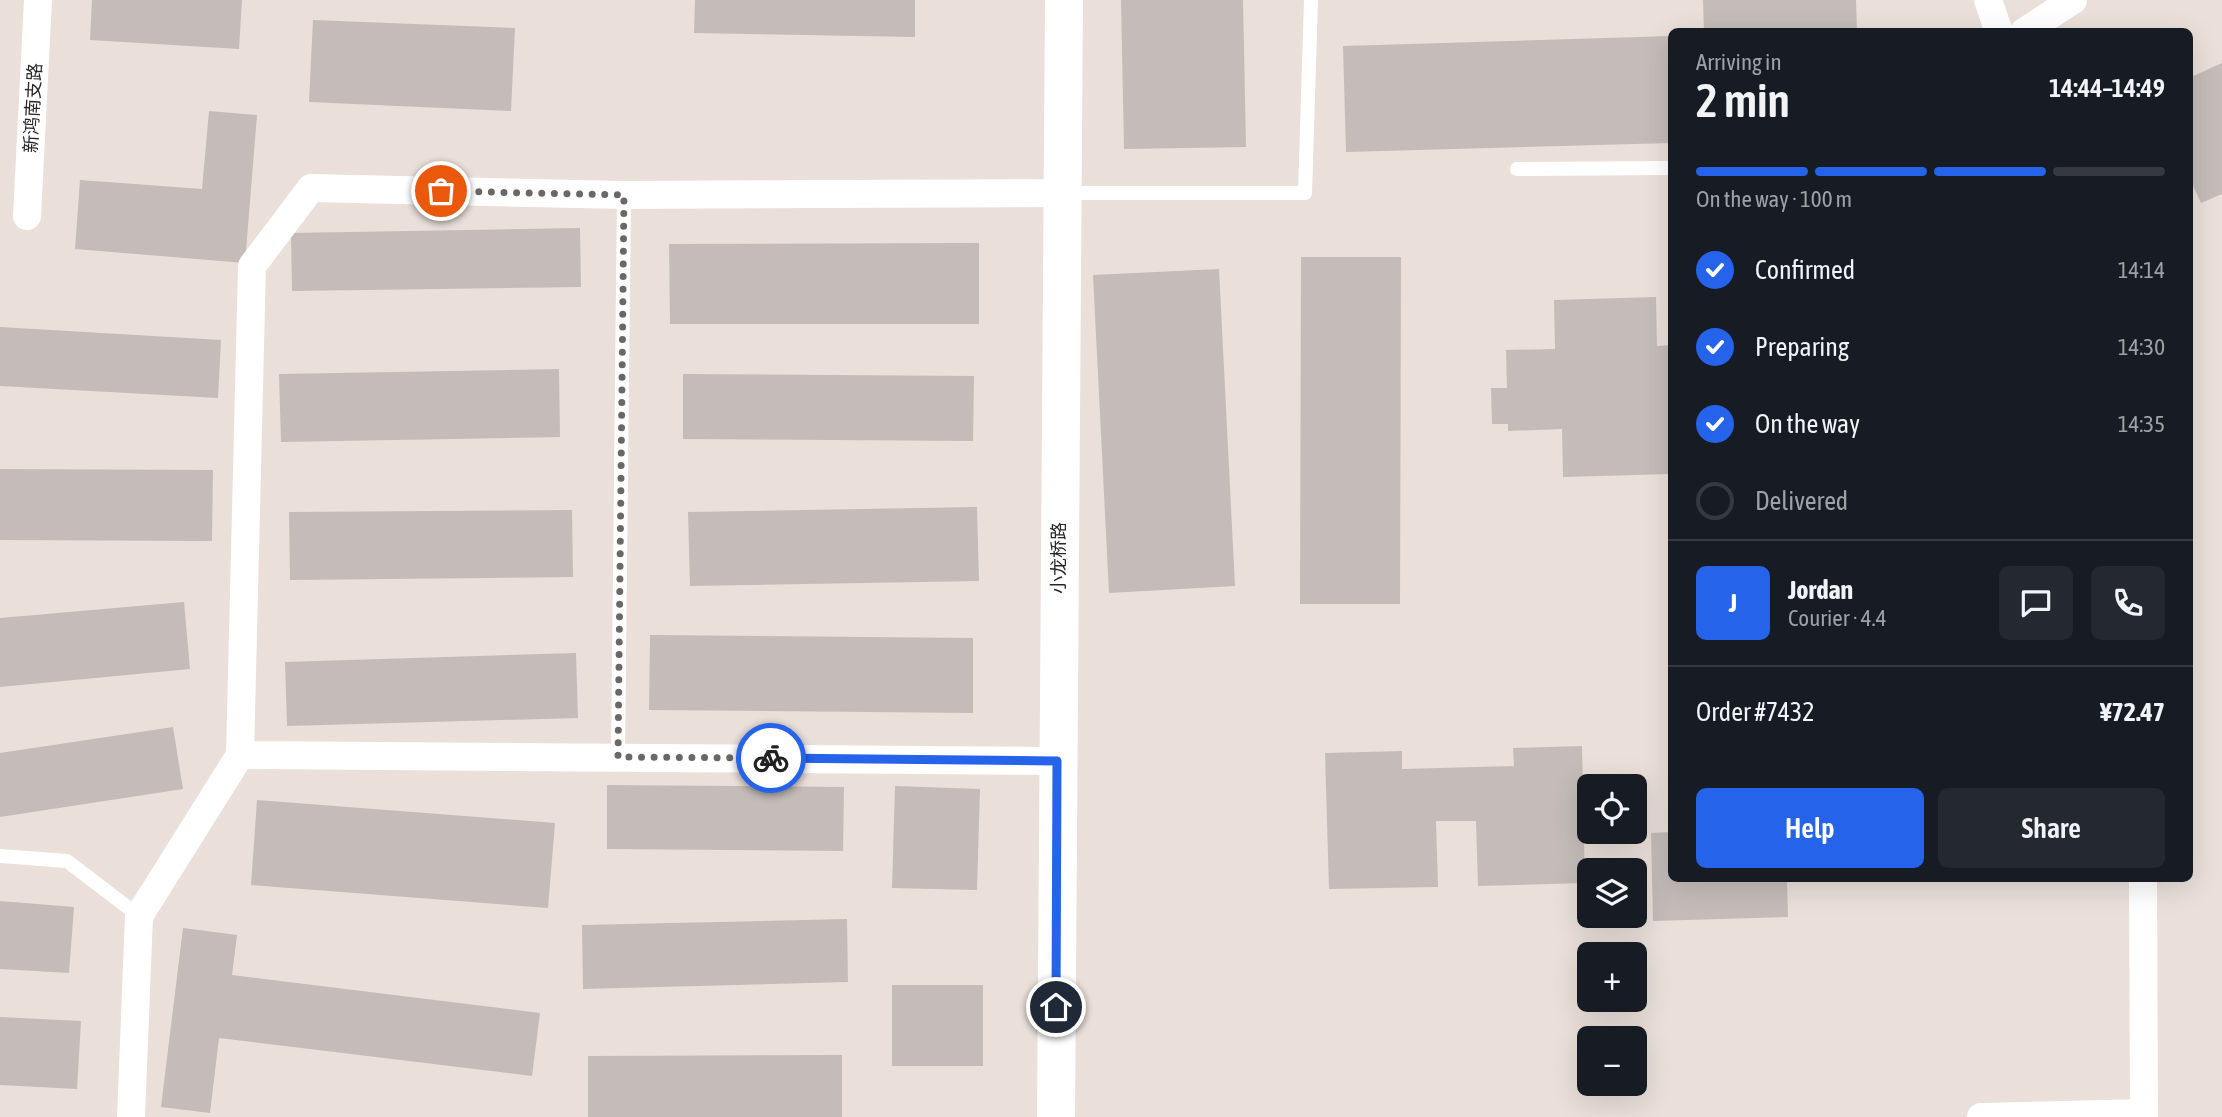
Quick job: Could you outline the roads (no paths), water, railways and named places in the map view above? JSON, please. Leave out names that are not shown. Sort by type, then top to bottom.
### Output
[{"type":"street","name":"新鸿南支路","points":[[27,216],[38,0]]},
{"type":"street","name":"小龙桥路","points":[[1056,1117],[1064,0]]},
{"type":"street","points":[[1988,0],[1998,28]]},
{"type":"street","points":[[2030,28],[2073,0]]},
{"type":"street","points":[[131,1117],[139,916],[240,755],[252,266],[311,188],[624,195],[1061,193]]},
{"type":"street","points":[[240,755],[1057,761]]},
{"type":"street","points":[[1981,1117],[2144,1115],[2143,882]]},
{"type":"lane","points":[[1061,193],[1305,193],[1311,0]]},
{"type":"lane","points":[[1517,169],[1668,168]]},
{"type":"lane","points":[[618,757],[624,195]]},
{"type":"lane","points":[[0,856],[67,861],[139,916]]}]
